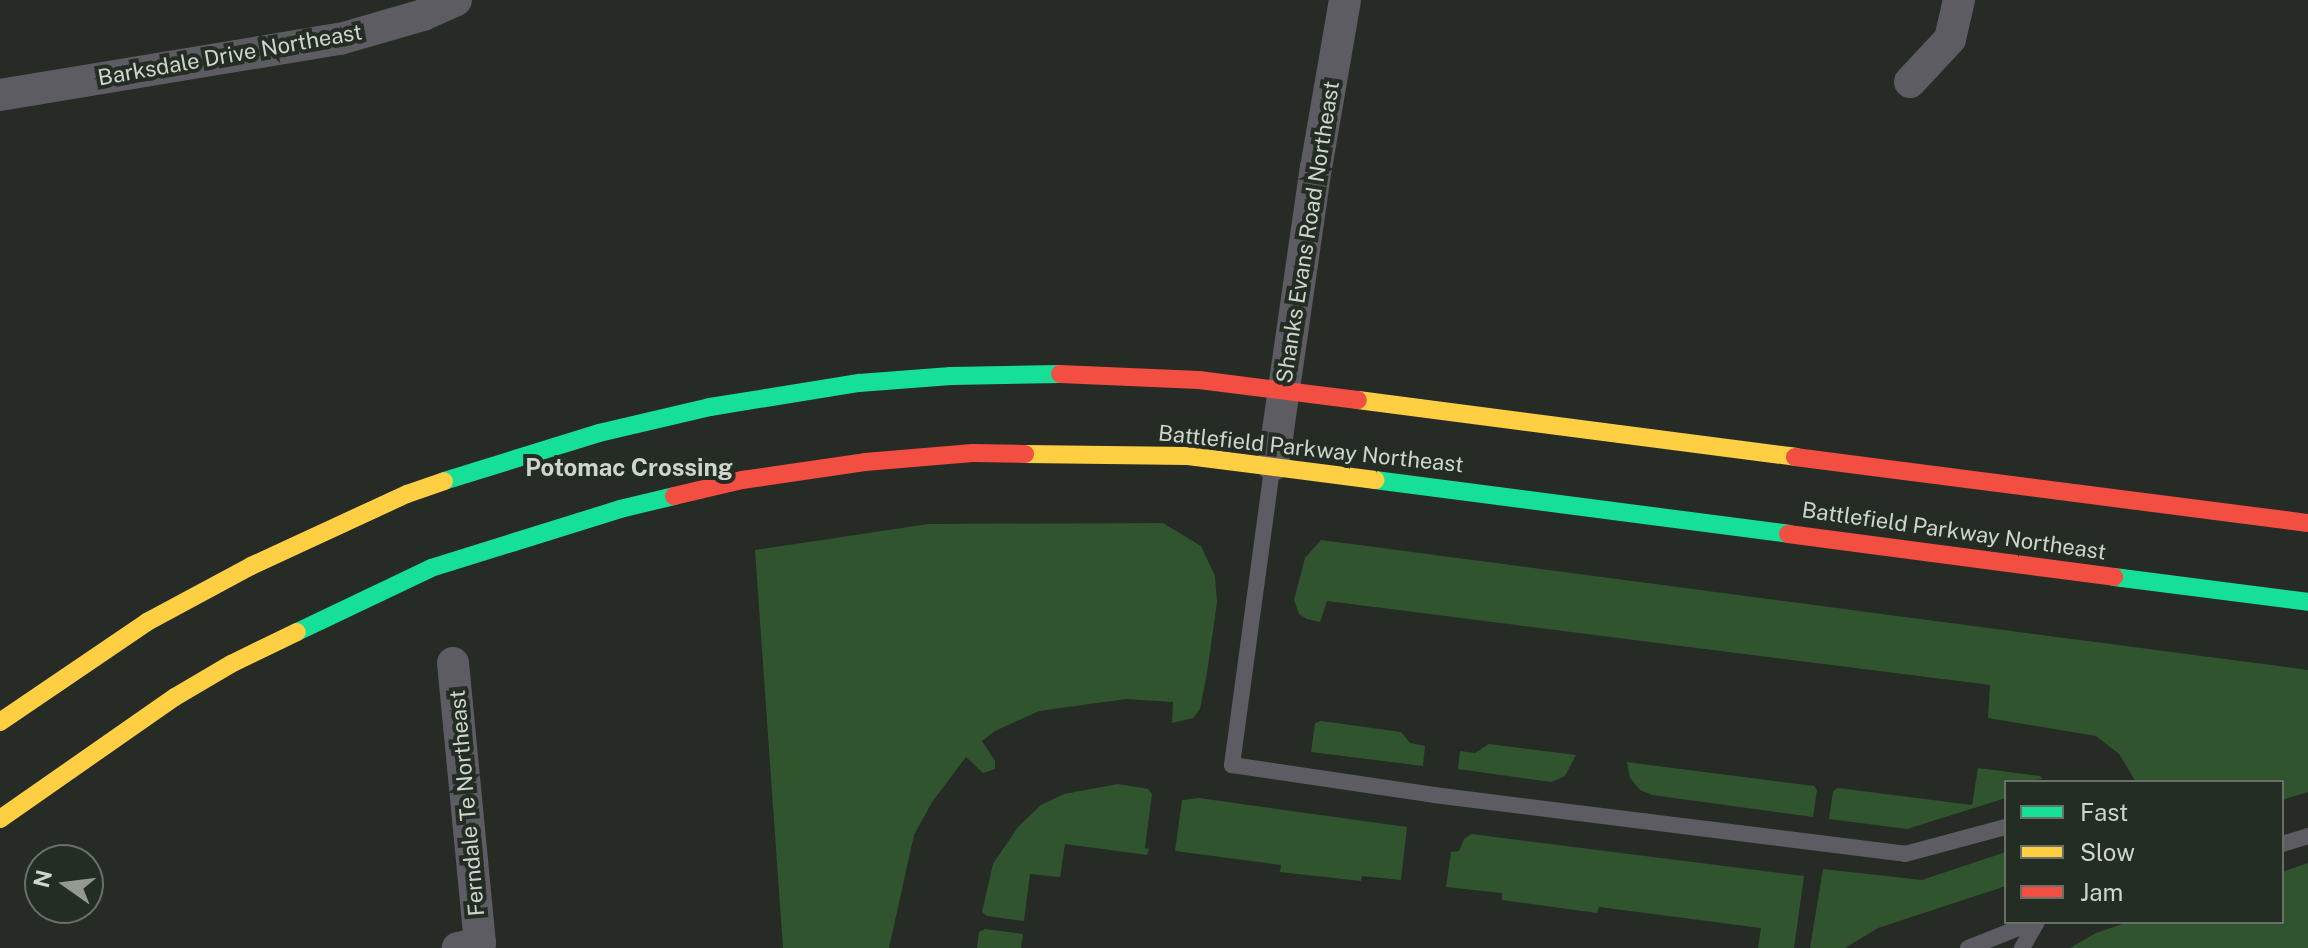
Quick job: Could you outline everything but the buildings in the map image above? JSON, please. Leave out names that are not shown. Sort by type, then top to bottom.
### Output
[{"type":"main road","points":[[0,722],[147,622],[251,566],[407,494],[501,461],[599,433],[788,392],[951,376],[1088,374],[1199,380],[2308,523]]},
{"type":"main road","name":"Battlefield Parkway Northeast","points":[[0,819],[175,697],[291,634],[431,568],[620,509],[742,480],[865,462],[973,453],[1188,456],[2308,602]]},
{"type":"street","name":"Barksdale Drive Northeast","points":[[0,95],[340,39],[423,15],[456,0]]},
{"type":"street","name":"Shanks Evans Road Northeast","points":[[1273,465],[1316,168],[1345,0]]},
{"type":"street","points":[[1910,82],[1950,39],[1959,0]]},
{"type":"street","name":"Ferndale Te Northeast","points":[[453,663],[473,946]]},
{"type":"lane","points":[[1273,465],[1232,765],[1434,795],[1905,854],[2004,828]]},
{"type":"lane","points":[[2284,843],[2308,836]]},
{"type":"lane","points":[[1968,948],[2031,924]]},
{"type":"lane","points":[[2022,948],[2035,924]]},
{"type":"green space","points":[[1163,523],[1201,546],[1215,576],[1217,602],[1207,673],[1200,709],[1193,718],[1172,723],[1173,702],[1126,699],[1039,711],[995,731],[982,741],[995,761],[995,769],[983,773],[966,757],[932,802],[914,835],[889,948],[783,948],[755,550],[928,524]]},
{"type":"green space","points":[[1321,540],[2308,670],[2308,792],[2284,799],[2284,780],[2135,780],[2119,754],[2096,736],[1988,718],[1990,685],[1327,601],[1320,622],[1307,619],[1299,614],[1294,600],[1305,558]]},
{"type":"green space","points":[[1321,721],[1401,732],[1410,743],[1425,746],[1423,766],[1311,752],[1315,723]]},
{"type":"green space","points":[[1489,744],[1576,755],[1565,776],[1552,782],[1458,769],[1460,751],[1475,753]]},
{"type":"green space","points":[[1627,762],[1814,786],[1817,790],[1813,817],[1652,795],[1640,790],[1630,778]]},
{"type":"green space","points":[[1978,768],[2040,776],[2043,779],[2004,780],[2004,799],[1907,829],[1829,819],[1833,791],[1838,788],[1972,805]]},
{"type":"green space","points":[[1118,784],[1148,789],[1152,794],[1145,848],[1149,849],[1147,855],[1065,844],[1060,877],[1030,874],[1024,921],[987,916],[982,912],[993,864],[1018,827],[1041,805],[1064,794]]},
{"type":"green space","points":[[1199,798],[1407,827],[1401,880],[1362,876],[1361,881],[1280,872],[1281,865],[1175,851],[1182,800]]},
{"type":"green space","points":[[1471,834],[1804,876],[1794,948],[1758,948],[1761,928],[1599,907],[1597,913],[1502,900],[1502,893],[1446,887],[1451,852],[1459,851],[1464,839]]},
{"type":"green space","points":[[2004,853],[2004,887],[1878,928],[1845,948],[1810,948],[1823,869],[1922,880]]},
{"type":"green space","points":[[2308,863],[2308,948],[2070,948],[2096,933],[2122,924],[2284,924],[2284,871]]},
{"type":"green space","points":[[985,929],[1023,934],[1021,948],[977,948],[979,932]]},
{"type":"traffic: fast","points":[[444,481],[599,433],[710,407],[859,383],[951,376],[1060,374]]},
{"type":"traffic: fast","points":[[1375,480],[1788,534]]},
{"type":"traffic: fast","points":[[297,632],[431,568],[620,509],[674,496]]},
{"type":"traffic: fast","points":[[2114,577],[2308,602]]},
{"type":"traffic: slow","points":[[1358,400],[1795,457]]},
{"type":"traffic: slow","points":[[1025,454],[1188,456],[1375,480]]},
{"type":"traffic: slow","points":[[0,722],[147,622],[251,566],[407,494],[444,481]]},
{"type":"traffic: slow","points":[[0,819],[175,697],[231,664],[297,632]]},
{"type":"traffic: jam","points":[[1060,374],[1199,380],[1358,400]]},
{"type":"traffic: jam","points":[[674,496],[742,480],[865,462],[973,453],[1025,454]]},
{"type":"traffic: jam","points":[[1795,457],[2308,523]]},
{"type":"traffic: jam","points":[[1788,534],[2114,577]]},
{"type":"district","name":"Potomac Crossing","points":[[629,468]]}]
